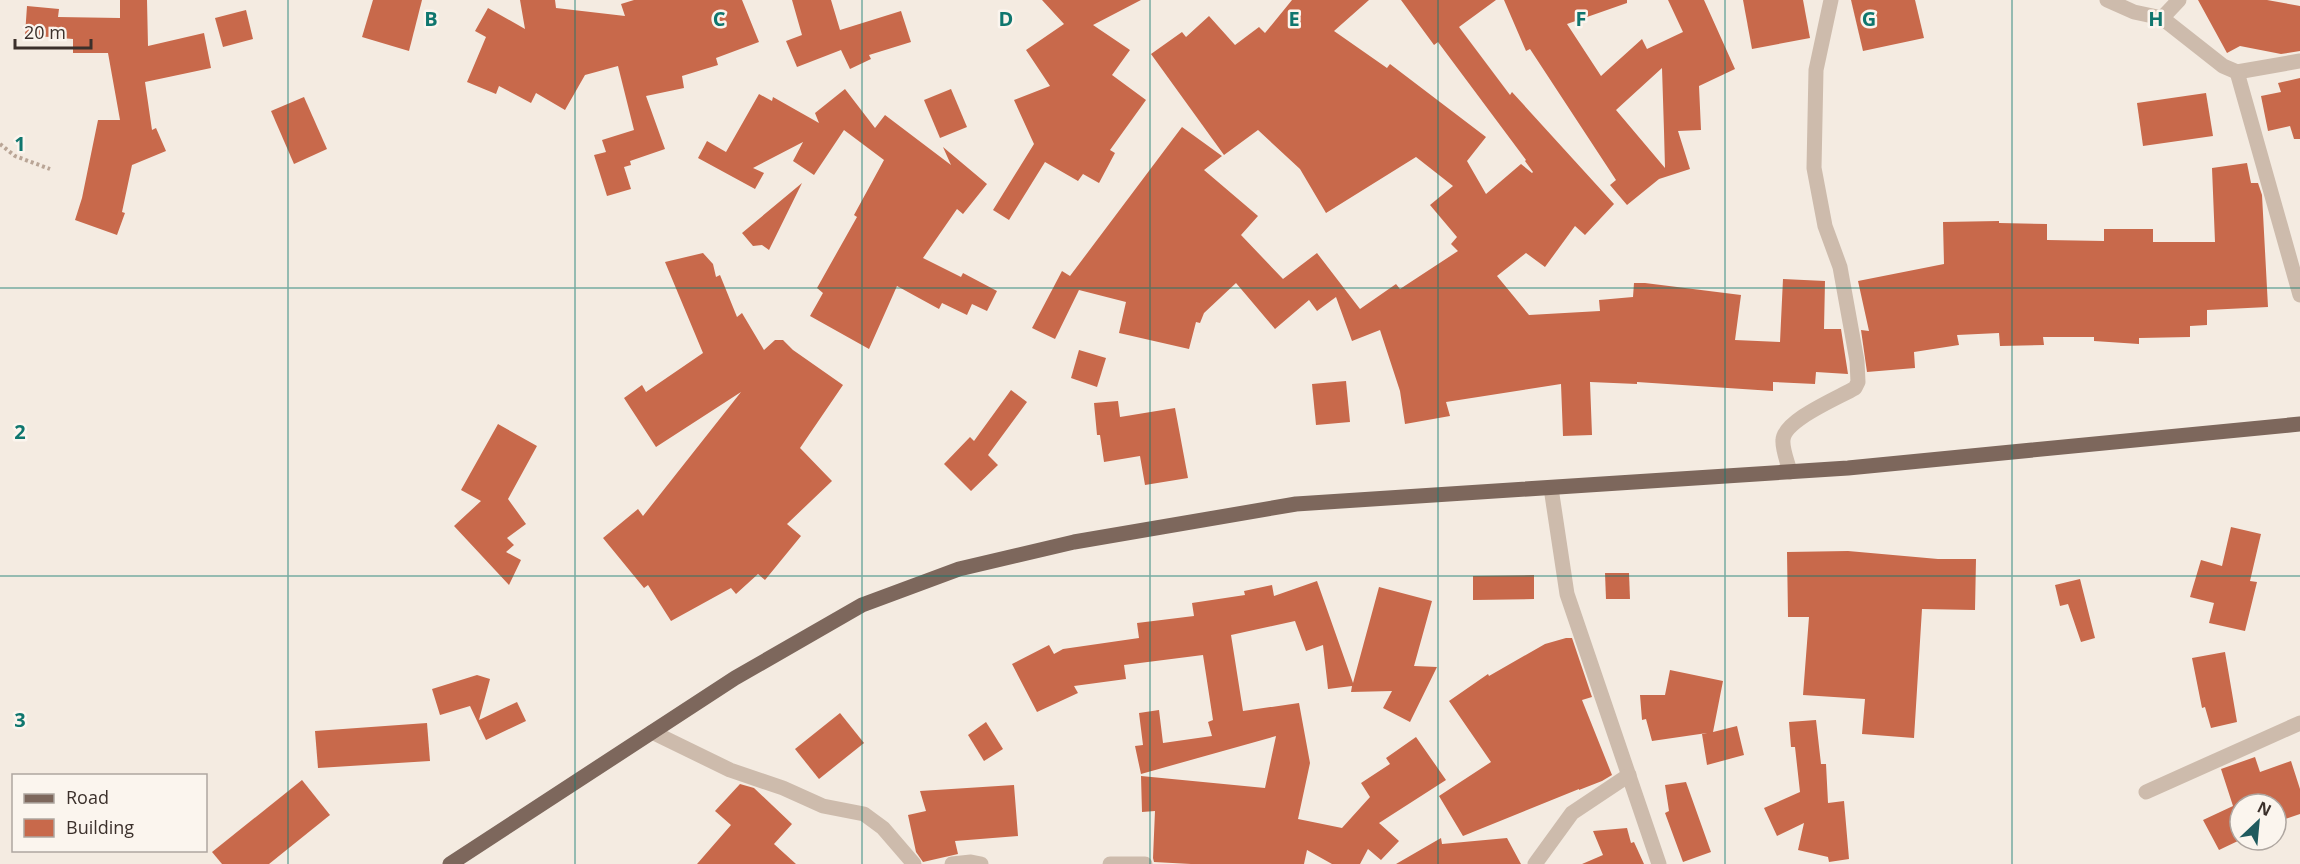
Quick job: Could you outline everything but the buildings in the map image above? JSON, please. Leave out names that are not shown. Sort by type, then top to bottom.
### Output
[{"type":"main road","points":[[450,864],[735,678],[862,605],[958,569],[1074,542],[1296,504],[1872,466],[2300,424]]},
{"type":"street","points":[[1790,472],[1783,440],[1787,428],[1797,420],[1855,388],[1858,382],[1857,361],[1840,267],[1825,226],[1814,168],[1816,70],[1831,0]]},
{"type":"street","points":[[2107,0],[2134,12],[2162,18],[2223,66],[2237,72],[2300,61]]},
{"type":"street","points":[[2162,18],[2179,0]]},
{"type":"street","points":[[2237,72],[2300,296]]},
{"type":"street","points":[[1551,488],[1567,594],[1659,864]]},
{"type":"street","points":[[2146,792],[2300,723]]},
{"type":"street","points":[[652,732],[730,770],[783,788],[823,806],[864,814],[883,828],[914,864]]},
{"type":"street","points":[[1535,864],[1572,813],[1629,775]]},
{"type":"street","points":[[952,864],[971,862],[981,864]]},
{"type":"street","points":[[1110,864],[1145,864]]},
{"type":"path","points":[[0,144],[15,156],[50,169]]}]
